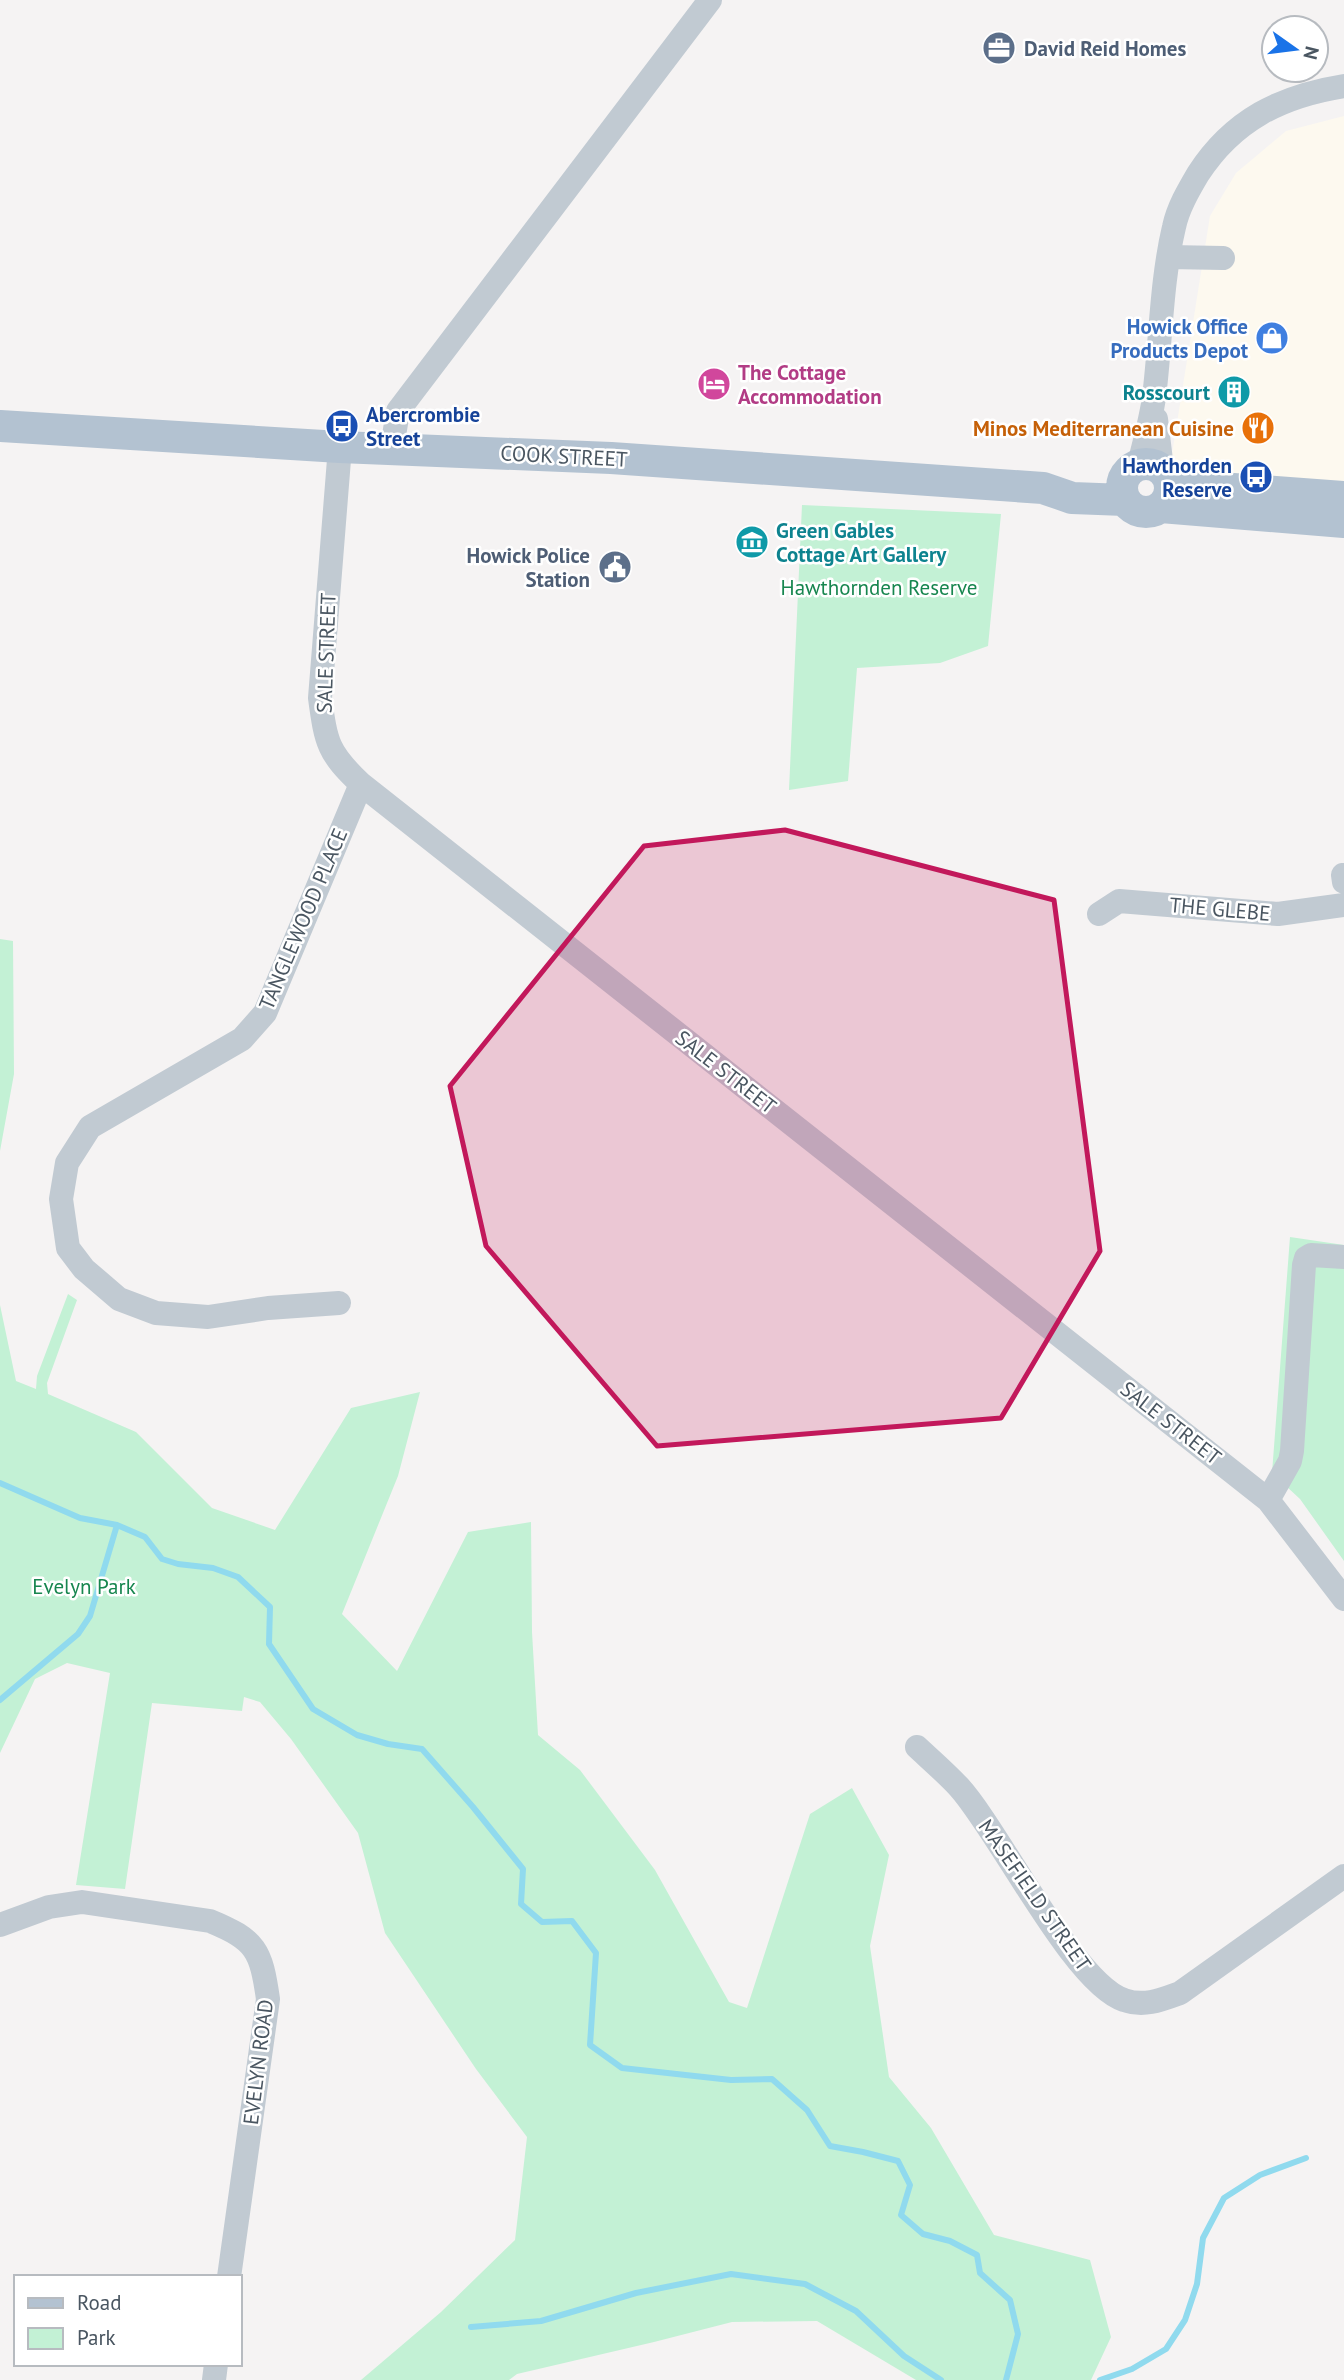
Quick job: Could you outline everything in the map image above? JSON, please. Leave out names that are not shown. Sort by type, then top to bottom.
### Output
[{"type":"main road","name":"COOK STREET","points":[[0,426],[340,447],[611,458],[1043,488],[1073,481],[1344,497]]},
{"type":"main road","name":"COOK STREET","points":[[1146,484],[1344,522]]},
{"type":"street","points":[[391,448],[398,411],[710,0]]},
{"type":"street","points":[[1146,484],[1169,257],[1174,225],[1185,195],[1208,159],[1233,131],[1258,114],[1285,102],[1344,86]]},
{"type":"street","points":[[1169,257],[1223,258]]},
{"type":"street","name":"SALE STREET","points":[[340,447],[320,698],[325,737],[342,766],[361,784],[1268,1500],[1344,1599]]},
{"type":"street","name":"TANGLEWOOD PLACE","points":[[339,1303],[268,1308],[208,1317],[156,1313],[119,1299],[84,1269],[68,1248],[61,1199],[67,1163],[90,1127],[242,1039],[265,1013],[361,784]]},
{"type":"street","name":"THE GLEBE","points":[[1099,914],[1119,901],[1278,914],[1344,905]]},
{"type":"street","points":[[1268,1500],[1290,1461],[1292,1451],[1304,1265],[1311,1255],[1344,1257]]},
{"type":"street","name":"MASEFIELD STREET","points":[[916,1747],[960,1788],[1070,1949],[1098,1984],[1123,2000],[1152,2004],[1180,1993],[1344,1876]]},
{"type":"street","name":"EVELYN ROAD","points":[[0,1925],[49,1907],[82,1902],[210,1921],[250,1942],[263,1963],[268,1999],[229,2275]]},
{"type":"highlighted area","points":[[785,830],[1054,900],[1100,1251],[1001,1418],[657,1446],[486,1246],[450,1086],[644,846]]},
{"type":"shaded area","points":[[1344,116],[1344,485],[1169,473],[1210,216],[1236,173],[1286,131]]},
{"type":"green space","name":"Hawthornden Reserve","points":[[802,505],[1001,514],[988,646],[940,663],[857,668],[848,781],[789,790]]},
{"type":"green space","points":[[0,939],[13,941],[14,1074],[0,1151]]},
{"type":"green space","points":[[1290,1237],[1344,1245],[1344,1561],[1300,1499],[1272,1473]]},
{"type":"green space","name":"Evelyn Park","points":[[68,1294],[77,1300],[47,1383],[48,1394],[136,1432],[212,1508],[275,1530],[351,1408],[420,1392],[398,1476],[342,1614],[397,1671],[468,1532],[531,1522],[532,1632],[538,1735],[580,1770],[655,1870],[729,2002],[747,2008],[810,1814],[852,1788],[889,1855],[870,1946],[889,2077],[931,2128],[994,2235],[1090,2260],[1111,2337],[1091,2380],[916,2380],[817,2321],[732,2322],[517,2374],[509,2380],[361,2380],[441,2312],[515,2240],[527,2137],[476,2069],[385,1933],[358,1833],[291,1739],[260,1702],[244,1697],[242,1711],[152,1703],[125,1889],[76,1885],[110,1673],[67,1663],[35,1679],[0,1753],[0,1305],[16,1381],[36,1389],[37,1376]]},
{"type":"waterway","points":[[0,1483],[80,1518],[117,1525],[145,1537],[162,1559],[178,1564],[213,1568],[238,1577],[270,1607],[269,1644],[313,1709],[357,1735],[388,1744],[422,1749],[523,1869],[521,1904],[542,1922],[572,1921],[596,1953],[590,2045],[622,2068],[731,2080],[772,2079],[807,2110],[830,2146],[898,2161],[910,2185],[901,2215],[923,2234],[950,2241],[977,2255],[980,2273],[1010,2300],[1018,2334],[1006,2380]]},
{"type":"waterway","points":[[0,1700],[78,1634],[90,1616],[117,1525]]},
{"type":"waterway","points":[[1100,2380],[1132,2369],[1166,2349],[1185,2320],[1197,2284],[1203,2238],[1224,2198],[1260,2175],[1306,2158]]},
{"type":"waterway","points":[[471,2327],[541,2321],[636,2293],[731,2274],[805,2284],[856,2311],[904,2356],[941,2380]]},
{"type":"place","name":"David Reid Homes","points":[[999,48]]},
{"type":"place","name":"Howick Office Products Depot","points":[[1272,338]]},
{"type":"place","name":"The Cottage Accommodation","points":[[714,384]]},
{"type":"place","name":"Rosscourt","points":[[1234,392]]},
{"type":"place","name":"Abercrombie Street","points":[[342,426]]},
{"type":"place","name":"Minos Mediterranean Cuisine","points":[[1258,428]]},
{"type":"place","name":"Hawthorden Reserve","points":[[1256,477]]},
{"type":"place","name":"Green Gables Cottage Art Gallery","points":[[752,542]]},
{"type":"place","name":"Howick Police Station","points":[[615,567]]}]
